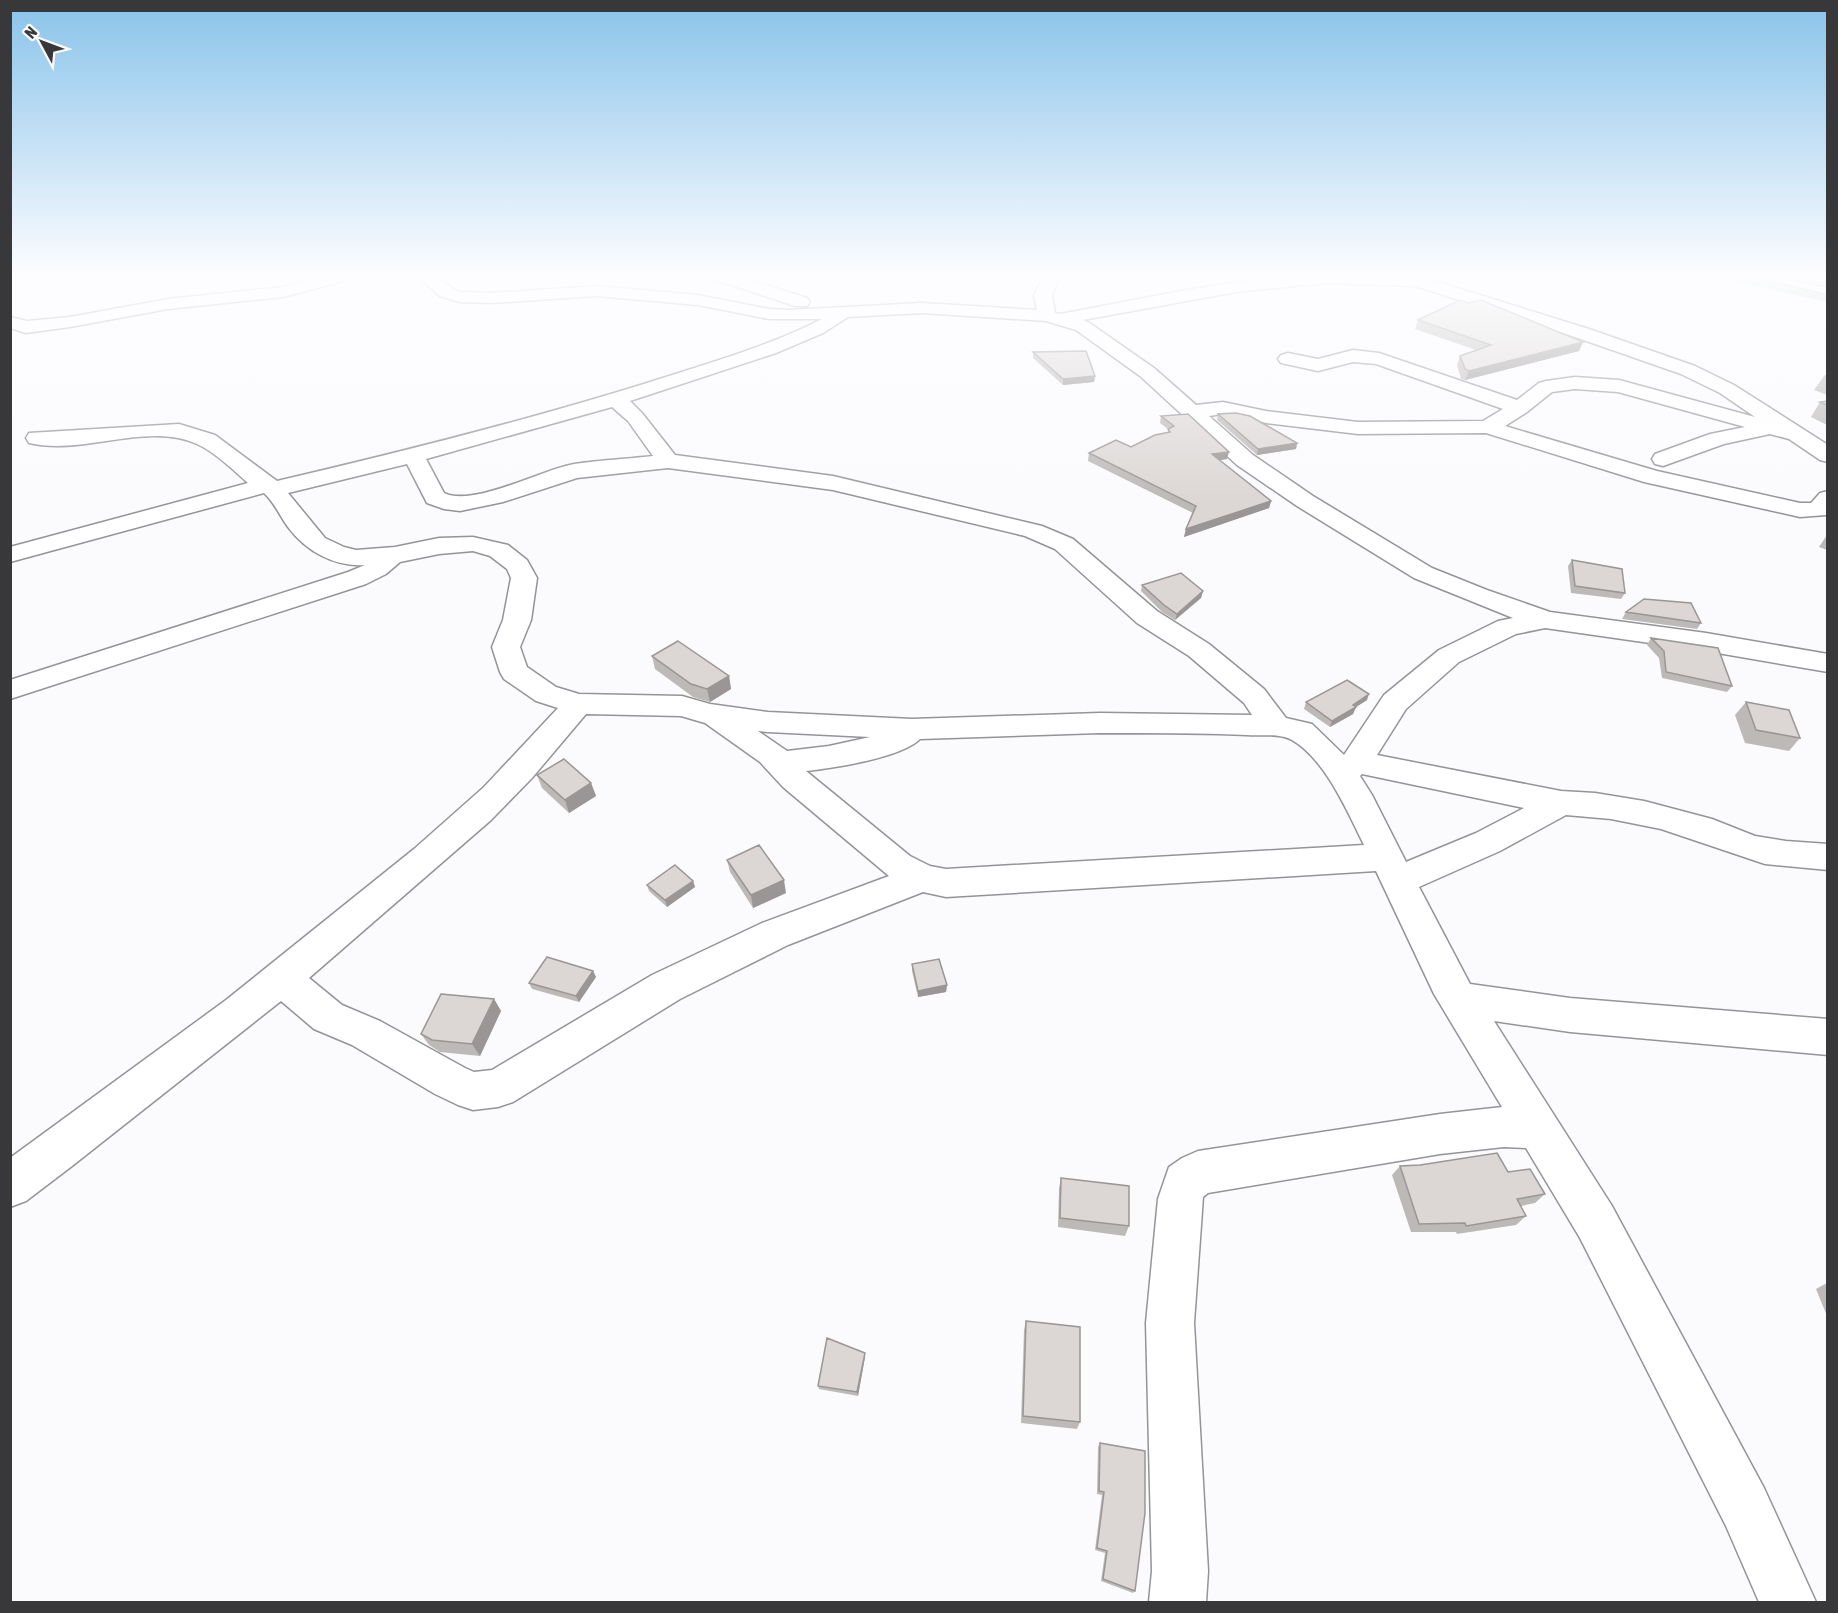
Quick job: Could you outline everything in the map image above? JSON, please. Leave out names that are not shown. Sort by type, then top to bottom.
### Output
[{"type":"street","points":[[10,555],[270,487],[414,456],[616,400],[767,351]]},
{"type":"street","points":[[1118,351],[1147,372],[1245,460],[1382,550],[1445,582],[1545,620],[1706,642],[1827,663]]},
{"type":"street","points":[[1634,351],[1688,370],[1727,389],[1783,431],[1827,454]]},
{"type":"street","points":[[1288,359],[1318,364],[1353,356],[1372,358],[1520,408]]},
{"type":"street","points":[[1487,427],[1520,408],[1546,387],[1560,384],[1619,386],[1783,431]]},
{"type":"street","points":[[616,400],[635,417],[668,461]]},
{"type":"street","points":[[1192,412],[1223,408],[1266,417],[1358,428],[1487,427],[1652,477],[1800,510],[1818,510],[1827,498]]},
{"type":"street","points":[[37,438],[69,439],[155,430],[179,430],[207,440],[270,487],[316,543],[335,553],[356,558],[394,555],[438,546],[473,544],[499,550],[518,565],[524,578],[523,593],[506,648],[514,672],[546,694],[578,705],[682,706],[710,714],[768,722],[919,729],[1100,723],[1276,726],[1301,731],[1328,755],[1349,769],[1561,803],[1593,804],[1639,811],[1694,826],[1746,846],[1784,855],[1827,857]]},
{"type":"street","points":[[1663,459],[1718,439],[1783,431]]},
{"type":"street","points":[[414,456],[435,498],[460,504],[495,497],[574,471],[668,461],[833,483],[1033,531],[1064,544],[1147,617],[1199,650],[1254,696],[1276,726]]},
{"type":"street","points":[[10,690],[357,578],[377,569],[394,555]]},
{"type":"street","points":[[1545,620],[1508,627],[1449,656],[1395,702],[1349,769],[1356,795],[1391,869],[1459,999],[1607,1244],[1745,1507],[1788,1602]]},
{"type":"street","points":[[10,1185],[283,979],[459,830],[511,780],[578,705]]},
{"type":"street","points":[[710,714],[771,754],[811,794],[898,865],[922,878],[946,883],[1391,869],[1488,842],[1561,803]]},
{"type":"street","points":[[780,763],[860,752],[890,743],[919,729]]},
{"type":"street","points":[[283,979],[328,1017],[366,1033],[450,1081],[473,1091],[498,1088],[666,987],[775,933],[922,878]]},
{"type":"street","points":[[1459,999],[1570,1014],[1827,1037]]},
{"type":"street","points":[[1178,1602],[1180,1571],[1170,1323],[1180,1199],[1185,1183],[1198,1173],[1440,1134],[1504,1127],[1537,1128]]},
{"type":"building","points":[[1086,351],[1095,376],[1063,379],[1033,352]]},
{"type":"building","points":[[1473,351],[1547,351],[1469,371],[1465,369],[1460,356]]},
{"type":"building","points":[[1236,413],[1250,416],[1297,443],[1258,449],[1218,414]]},
{"type":"building","points":[[1188,414],[1229,452],[1212,454],[1271,501],[1186,529],[1196,506],[1089,453],[1116,440],[1131,447],[1155,435],[1170,432],[1168,429],[1174,426],[1161,416]]},
{"type":"building","points":[[1572,560],[1622,569],[1625,593],[1575,586]]},
{"type":"building","points":[[1181,573],[1203,591],[1177,614],[1142,585]]},
{"type":"building","points":[[1644,599],[1691,603],[1701,623],[1626,612]]},
{"type":"building","points":[[1651,638],[1718,648],[1732,686],[1666,672],[1664,651]]},
{"type":"building","points":[[678,641],[729,676],[707,689],[691,684],[652,656]]},
{"type":"building","points":[[1347,680],[1369,694],[1353,705],[1356,707],[1332,721],[1306,702]]},
{"type":"building","points":[[1746,702],[1789,710],[1800,738],[1756,730]]},
{"type":"building","points":[[564,759],[591,783],[565,800],[537,775]]},
{"type":"building","points":[[759,845],[784,880],[751,895],[727,860]]},
{"type":"building","points":[[675,865],[693,881],[665,900],[647,885]]},
{"type":"building","points":[[547,957],[593,971],[576,996],[529,983]]},
{"type":"building","points":[[939,959],[947,985],[918,991],[912,964]]},
{"type":"building","points":[[441,994],[494,999],[472,1044],[432,1040],[421,1034]]},
{"type":"building","points":[[1497,1153],[1508,1172],[1530,1169],[1545,1194],[1517,1199],[1526,1216],[1466,1226],[1465,1223],[1419,1224],[1400,1166]]},
{"type":"building","points":[[1061,1178],[1129,1186],[1129,1226],[1060,1218]]},
{"type":"building","points":[[1026,1321],[1080,1327],[1080,1422],[1023,1416]]},
{"type":"building","points":[[827,1338],[865,1353],[857,1392],[818,1386]]},
{"type":"building","points":[[1100,1443],[1145,1451],[1145,1513],[1135,1591],[1103,1579],[1107,1551],[1097,1548],[1104,1492],[1099,1491]]}]
